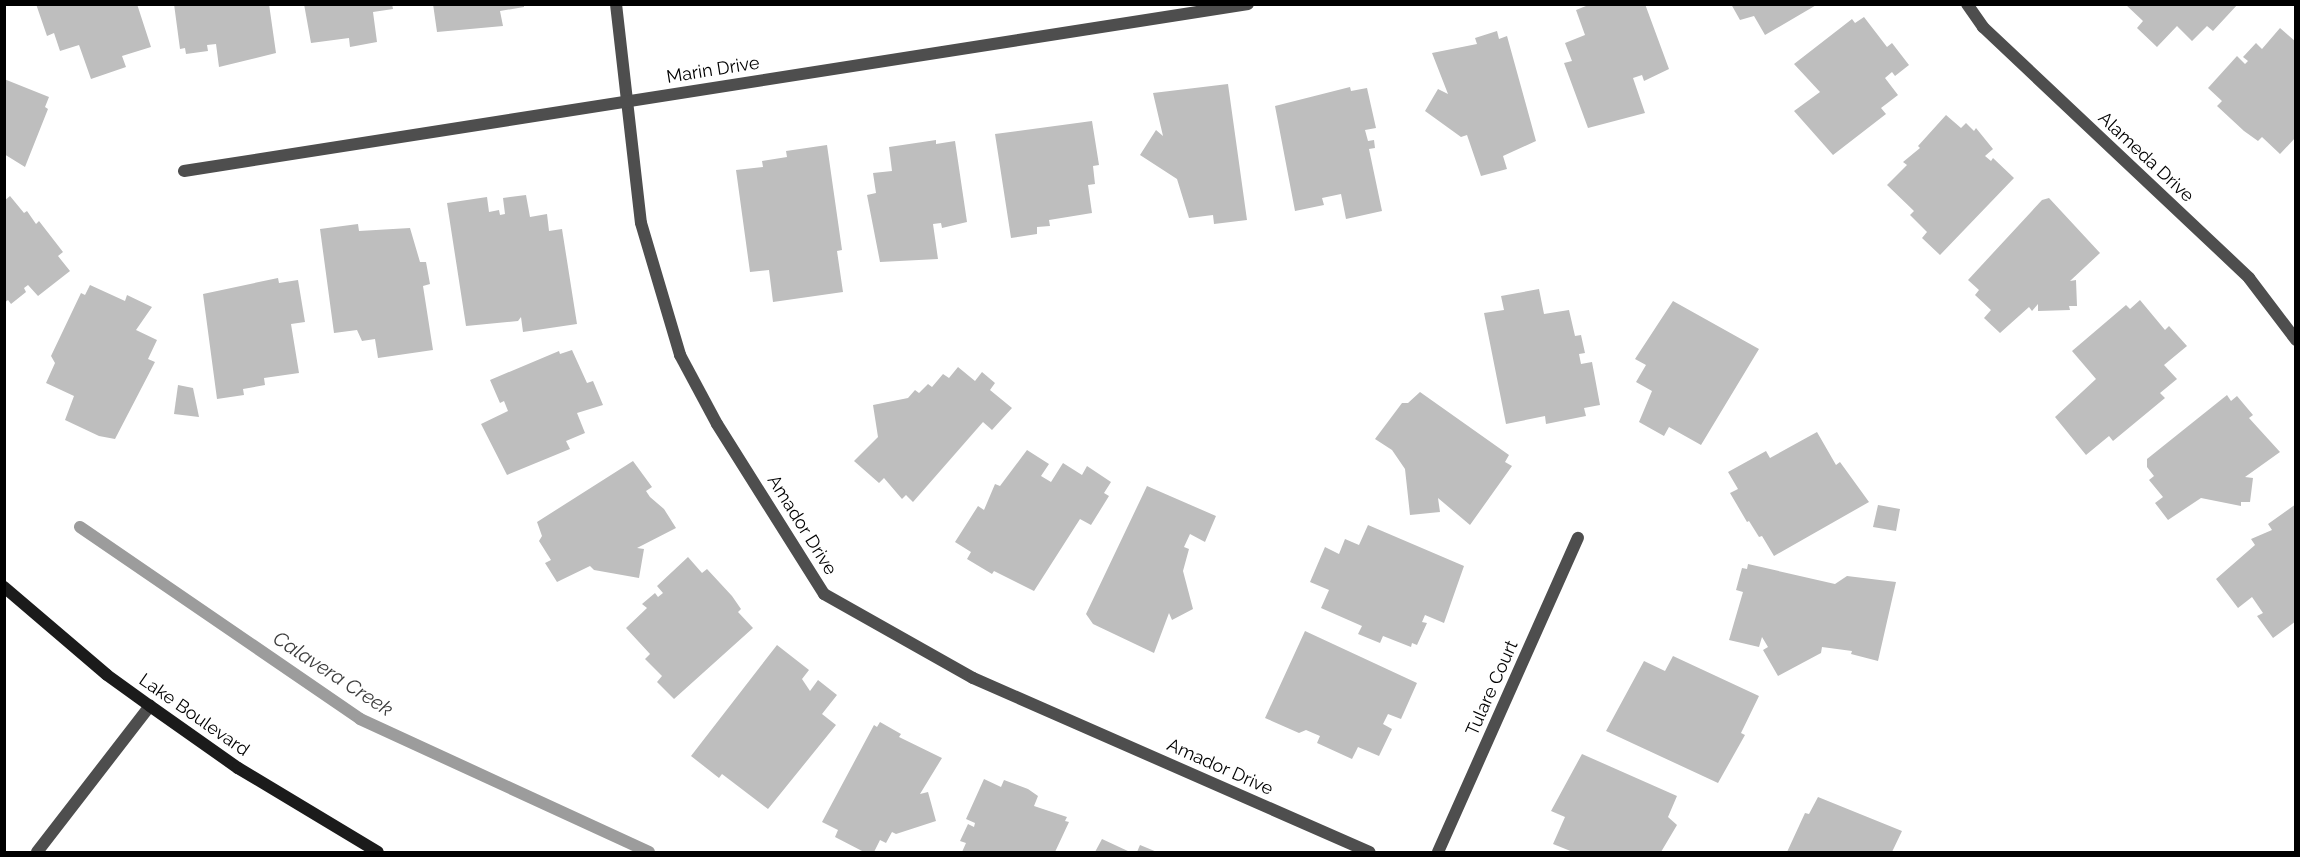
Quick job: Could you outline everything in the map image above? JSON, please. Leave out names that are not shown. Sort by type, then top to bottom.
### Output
[{"type":"main road","name":"Lake Boulevard","points":[[4,587],[107,675],[150,706],[238,768],[378,852]]},
{"type":"street","name":"Amador Drive","points":[[616,4],[641,223],[680,355],[717,424],[824,594],[973,678],[1369,852]]},
{"type":"street","name":"Marin Drive","points":[[184,171],[1248,4]]},
{"type":"street","name":"Alameda Drive","points":[[1967,4],[1983,27],[2249,278],[2295,340]]},
{"type":"street","name":"Tulare Court","points":[[1438,852],[1578,538]]},
{"type":"street","points":[[37,852],[150,706]]},
{"type":"building","points":[[36,4],[137,4],[151,47],[122,56],[126,67],[91,79],[79,45],[60,51],[54,33],[47,36]]},
{"type":"building","points":[[174,4],[269,4],[276,53],[219,67],[216,44],[207,45],[208,51],[186,54],[185,48],[180,49]]},
{"type":"building","points":[[304,4],[392,4],[393,9],[373,12],[377,42],[350,47],[349,38],[311,43]]},
{"type":"building","points":[[433,4],[524,4],[524,7],[500,11],[503,26],[437,32]]},
{"type":"building","points":[[1591,4],[1645,4],[1669,69],[1644,81],[1642,75],[1633,78],[1645,113],[1588,128],[1564,63],[1572,61],[1565,43],[1585,35],[1576,10]]},
{"type":"building","points":[[1731,4],[1818,4],[1765,35],[1754,16],[1740,20]]},
{"type":"building","points":[[2125,4],[2238,4],[2213,31],[2207,26],[2192,41],[2177,26],[2157,47],[2137,28],[2143,21]]},
{"type":"building","points":[[1864,17],[1887,47],[1892,43],[1909,65],[1895,76],[1892,72],[1885,78],[1898,95],[1881,108],[1886,114],[1833,155],[1794,111],[1820,92],[1794,64],[1852,19],[1855,23]]},
{"type":"building","points":[[2280,28],[2296,42],[2296,137],[2280,154],[2262,137],[2258,141],[2244,131],[2217,106],[2222,101],[2208,88],[2237,56],[2245,64],[2248,61],[2243,57],[2256,43],[2262,49]]},
{"type":"building","points":[[1497,31],[1499,39],[1507,36],[1536,141],[1503,156],[1507,169],[1481,176],[1467,135],[1461,137],[1425,111],[1438,89],[1448,94],[1432,53],[1477,44],[1475,38]]},
{"type":"building","points":[[4,79],[49,97],[45,107],[48,109],[25,167],[4,154]]},
{"type":"building","points":[[1228,84],[1247,220],[1214,224],[1213,215],[1189,218],[1177,179],[1140,155],[1156,130],[1163,136],[1153,93]]},
{"type":"building","points":[[1350,87],[1351,91],[1367,88],[1376,128],[1365,130],[1368,141],[1374,140],[1375,148],[1369,149],[1382,211],[1346,219],[1341,194],[1322,198],[1324,205],[1295,211],[1275,106]]},
{"type":"building","points":[[1946,115],[1961,128],[1966,123],[1974,131],[1976,128],[1993,149],[1985,156],[1991,161],[1993,158],[2014,178],[1940,255],[1922,238],[1927,232],[1910,215],[1914,211],[1887,185],[1907,165],[1903,162],[1920,148],[1918,146]]},
{"type":"building","points":[[1092,121],[1099,165],[1093,166],[1095,184],[1088,185],[1092,213],[1049,220],[1050,226],[1037,227],[1037,234],[1011,238],[995,134]]},
{"type":"building","points":[[936,140],[936,144],[955,141],[967,222],[942,228],[941,223],[933,224],[938,259],[880,262],[867,195],[876,193],[873,173],[892,171],[889,147]]},
{"type":"building","points":[[827,145],[842,250],[837,251],[843,292],[773,302],[769,270],[750,272],[736,170],[763,167],[762,161],[787,157],[786,151]]},
{"type":"building","points":[[526,195],[530,217],[547,214],[549,231],[562,229],[577,324],[523,332],[521,317],[518,321],[466,326],[447,203],[487,197],[489,212],[499,210],[500,215],[505,214],[503,198]]},
{"type":"building","points":[[10,196],[24,213],[27,211],[36,224],[39,221],[63,252],[58,256],[70,271],[38,296],[28,285],[24,288],[26,292],[11,304],[8,300],[4,303],[4,201]]},
{"type":"building","points":[[2049,198],[2100,253],[2070,281],[2076,280],[2077,306],[2069,306],[2070,310],[2038,311],[2038,304],[2032,311],[2029,307],[2000,333],[1984,318],[1991,310],[1975,295],[1979,290],[1968,280],[2042,200]]},
{"type":"building","points":[[358,224],[359,231],[410,228],[420,262],[426,262],[430,284],[423,286],[433,350],[378,358],[375,339],[362,341],[357,330],[334,333],[320,229]]},
{"type":"building","points":[[278,278],[279,283],[298,280],[305,322],[291,324],[299,373],[264,378],[265,385],[243,389],[244,395],[217,399],[203,294]]},
{"type":"building","points":[[90,285],[125,301],[127,295],[152,307],[136,330],[157,340],[148,359],[155,362],[115,439],[99,436],[65,420],[74,396],[46,383],[55,363],[51,356],[81,293],[85,295]]},
{"type":"building","points":[[1539,289],[1544,314],[1569,310],[1575,336],[1581,335],[1585,353],[1579,354],[1581,364],[1592,362],[1600,405],[1584,408],[1586,416],[1546,424],[1545,416],[1506,424],[1484,313],[1504,310],[1501,296]]},
{"type":"building","points":[[2140,300],[2165,330],[2169,326],[2187,346],[2164,365],[2177,379],[2160,393],[2165,398],[2113,441],[2109,436],[2086,455],[2055,417],[2096,379],[2072,351],[2126,305],[2130,309]]},
{"type":"building","points":[[1673,301],[1759,349],[1701,445],[1669,427],[1664,436],[1639,422],[1652,391],[1636,382],[1646,365],[1635,359]]},
{"type":"building","points":[[572,350],[587,383],[593,381],[603,405],[577,413],[585,433],[566,441],[570,449],[507,475],[481,424],[508,411],[504,401],[500,403],[490,380],[559,351],[560,354]]},
{"type":"building","points":[[958,367],[975,381],[982,372],[995,383],[990,390],[1012,408],[992,430],[983,422],[913,502],[906,495],[902,499],[884,478],[879,483],[854,461],[878,437],[873,405],[908,398],[915,390],[919,393],[928,384],[932,387],[943,374],[949,378]]},
{"type":"building","points":[[178,385],[193,388],[199,417],[174,414]]},
{"type":"building","points":[[1420,392],[1509,455],[1505,462],[1512,466],[1470,525],[1438,498],[1440,512],[1410,515],[1405,469],[1392,450],[1375,439],[1402,403],[1408,403]]},
{"type":"building","points":[[2227,395],[2231,401],[2237,396],[2253,415],[2249,418],[2280,452],[2245,477],[2253,478],[2250,502],[2241,502],[2241,506],[2201,498],[2168,520],[2155,503],[2163,497],[2149,480],[2154,476],[2147,467],[2147,459]]},
{"type":"building","points":[[1817,432],[1836,465],[1840,462],[1869,502],[1774,556],[1762,536],[1759,537],[1749,521],[1747,522],[1730,493],[1738,489],[1728,472],[1766,451],[1770,458]]},
{"type":"building","points":[[1027,450],[1049,464],[1041,476],[1051,482],[1063,463],[1082,475],[1087,466],[1111,482],[1104,493],[1109,496],[1091,525],[1080,519],[1034,591],[994,571],[992,574],[967,559],[971,552],[955,542],[978,506],[984,510],[995,484],[1000,486]]},
{"type":"building","points":[[633,461],[652,487],[646,491],[664,509],[676,528],[637,548],[644,549],[639,578],[594,570],[590,566],[557,582],[545,563],[551,560],[539,541],[542,536],[537,522]]},
{"type":"building","points":[[1147,486],[1216,516],[1205,542],[1190,534],[1184,547],[1189,549],[1183,571],[1193,609],[1172,620],[1169,613],[1154,653],[1093,624],[1086,614]]},
{"type":"building","points":[[2296,504],[2296,621],[2273,638],[2257,616],[2263,613],[2252,597],[2238,608],[2216,579],[2255,545],[2251,539],[2272,530],[2268,524]]},
{"type":"building","points":[[1878,505],[1900,509],[1896,531],[1873,527]]},
{"type":"building","points":[[1368,525],[1464,566],[1444,623],[1425,615],[1422,622],[1427,623],[1417,645],[1412,643],[1411,647],[1383,636],[1380,643],[1358,634],[1362,626],[1321,608],[1329,590],[1310,582],[1325,547],[1339,554],[1345,539],[1359,545]]},
{"type":"building","points":[[688,557],[702,573],[707,569],[732,596],[741,609],[738,612],[753,628],[674,699],[657,682],[662,676],[645,659],[650,654],[626,628],[647,608],[642,604],[655,593],[658,597],[663,593],[657,586]]},
{"type":"building","points":[[1748,564],[1835,584],[1847,576],[1896,582],[1878,661],[1851,654],[1852,651],[1822,647],[1821,653],[1778,676],[1763,650],[1768,647],[1762,637],[1759,647],[1729,640],[1743,592],[1736,590],[1742,568],[1747,569]]},
{"type":"building","points":[[1305,631],[1417,683],[1401,719],[1388,714],[1383,724],[1392,729],[1379,756],[1358,747],[1352,759],[1317,743],[1320,736],[1306,730],[1299,733],[1265,718]]},
{"type":"building","points":[[777,645],[809,670],[802,679],[810,691],[818,680],[837,695],[822,714],[836,725],[768,809],[722,774],[719,778],[691,756]]},
{"type":"building","points":[[1673,656],[1759,696],[1741,733],[1745,735],[1718,783],[1606,731],[1644,661],[1665,671]]},
{"type":"building","points":[[880,722],[901,734],[899,737],[942,758],[920,794],[928,792],[936,821],[896,834],[892,832],[886,843],[880,840],[874,852],[864,852],[835,837],[838,830],[822,822],[874,725],[877,727]]},
{"type":"building","points":[[1582,754],[1677,796],[1668,817],[1677,825],[1661,852],[1573,852],[1553,844],[1565,817],[1551,811]]},
{"type":"building","points":[[984,779],[1001,787],[1004,780],[1028,789],[1038,796],[1034,806],[1067,817],[1065,821],[1069,822],[1055,852],[962,852],[966,843],[960,841],[968,824],[974,827],[975,823],[966,819]]},
{"type":"building","points":[[1818,797],[1902,831],[1892,852],[1787,852],[1805,813],[1809,814]]},
{"type":"building","points":[[1102,839],[1130,852],[1095,852]]},
{"type":"building","points":[[1140,845],[1157,852],[1137,852]]},
{"type":"waterway","name":"Calavera Creek","points":[[80,527],[360,719],[649,852]]}]
